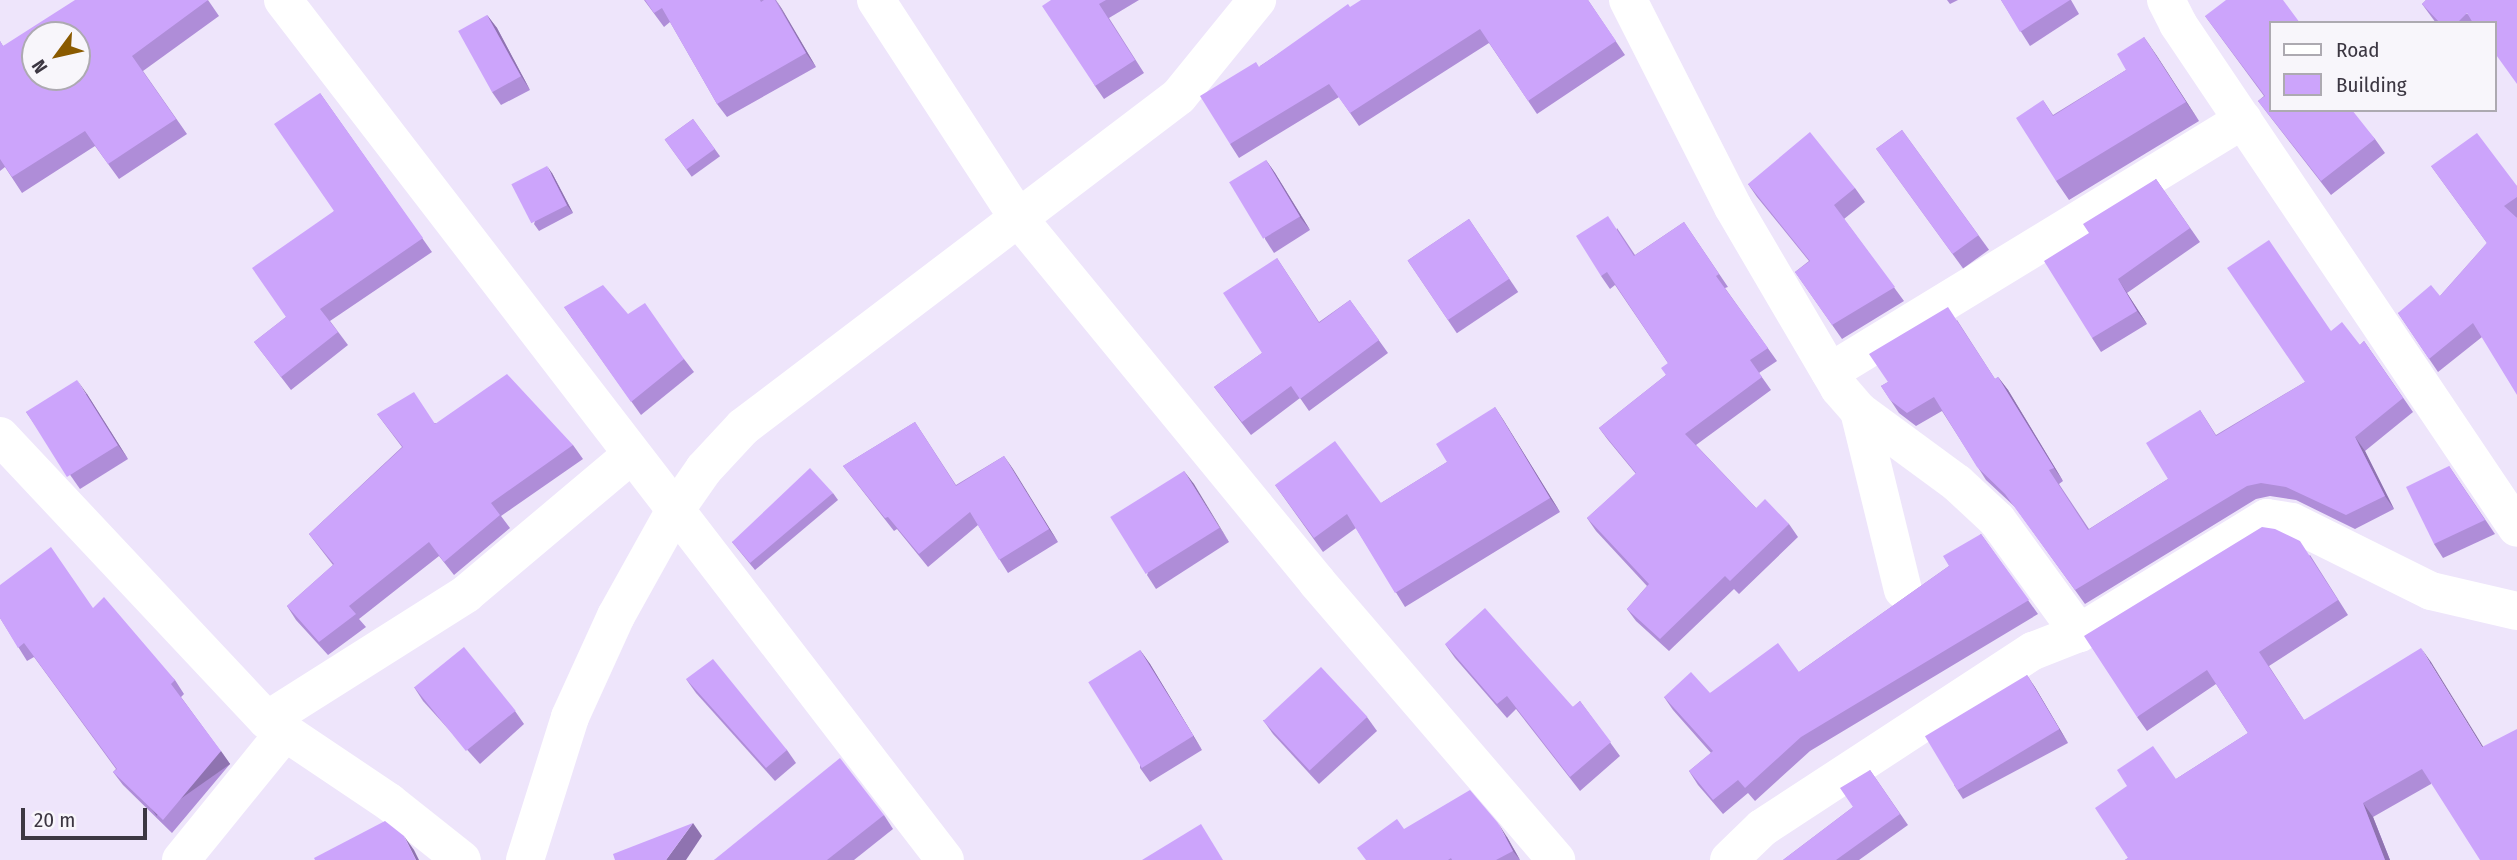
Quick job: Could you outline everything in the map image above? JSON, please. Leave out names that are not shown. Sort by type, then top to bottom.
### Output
[{"type":"street","points":[[283,0],[674,512],[945,860]]},
{"type":"street","points":[[876,0],[1019,219],[1326,593],[1556,860]]},
{"type":"street","points":[[525,860],[570,717],[616,616],[674,512],[704,469],[743,427],[1179,96],[1257,0]]},
{"type":"street","points":[[1628,0],[1733,207],[1839,388],[1859,411],[1957,483],[1997,520],[2079,633]]},
{"type":"street","points":[[2166,0],[2178,24],[2517,528]]},
{"type":"street","points":[[1830,372],[2244,120]]},
{"type":"street","points":[[1859,411],[1902,590]]},
{"type":"street","points":[[0,436],[276,726],[389,802],[462,860]]},
{"type":"street","points":[[181,860],[276,726],[466,594],[632,454]]},
{"type":"street","points":[[1729,860],[1762,828],[1852,766],[2033,651],[2079,633],[2267,518],[2292,522],[2431,591],[2517,611]]},
{"type":"building","points":[[75,0],[208,0],[132,56],[176,119],[108,164],[85,131],[12,177],[0,159],[0,41],[3,46],[21,34],[21,91],[91,91],[91,21],[42,21]]},
{"type":"building","points":[[645,0],[775,0],[806,53],[717,104],[662,8],[654,13]]},
{"type":"building","points":[[1051,0],[1106,0],[1099,4],[1135,60],[1095,86],[1042,6]]},
{"type":"building","points":[[1361,0],[1588,0],[1616,41],[1528,101],[1480,29],[1350,113],[1329,84],[1230,144],[1200,96],[1256,62],[1259,67],[1348,4],[1350,7]]},
{"type":"building","points":[[2001,0],[2070,0],[2020,32]]},
{"type":"building","points":[[2226,0],[2283,0],[2299,21],[2268,21],[2268,112],[2354,112],[2375,139],[2321,181],[2258,101],[2265,96],[2205,16]]},
{"type":"building","points":[[2426,0],[2517,0],[2517,84],[2496,55],[2496,21],[2472,21],[2467,13],[2459,21],[2438,21],[2422,4]]},
{"type":"building","points":[[487,15],[521,76],[492,92],[458,31]]},
{"type":"building","points":[[2144,37],[2186,102],[2056,181],[2016,118],[2043,100],[2053,116],[2126,70],[2117,54]]},
{"type":"building","points":[[320,93],[423,238],[320,309],[338,332],[281,377],[254,342],[286,317],[252,268],[334,211],[274,124]]},
{"type":"building","points":[[693,119],[715,149],[686,170],[665,140]]},
{"type":"building","points":[[1902,130],[1978,235],[1953,254],[1876,149]]},
{"type":"building","points":[[1810,132],[1855,188],[1834,205],[1895,287],[1832,325],[1795,272],[1810,261],[1748,184]]},
{"type":"building","points":[[2477,133],[2517,186],[2517,197],[2504,206],[2517,218],[2517,395],[2473,323],[2429,359],[2398,313],[2431,285],[2440,296],[2487,243],[2431,166]]},
{"type":"building","points":[[1266,160],[1300,217],[1263,239],[1229,182]]},
{"type":"building","points":[[547,166],[567,205],[531,223],[511,184]]},
{"type":"building","points":[[2156,179],[2190,228],[2118,279],[2137,311],[2092,338],[2044,261],[2089,233],[2083,224]]},
{"type":"building","points":[[1608,216],[1634,256],[1684,222],[1719,274],[1716,276],[1768,348],[1750,360],[1762,377],[1685,434],[1756,508],[1765,499],[1789,524],[1730,581],[1725,576],[1660,639],[1627,609],[1649,584],[1587,518],[1636,473],[1599,428],[1666,375],[1661,368],[1668,363],[1607,272],[1601,276],[1576,236]]},
{"type":"building","points":[[1469,219],[1509,279],[1448,320],[1408,260]]},
{"type":"building","points":[[2269,240],[2331,331],[2342,322],[2360,345],[2364,341],[2403,398],[2355,437],[2385,496],[2346,515],[2286,487],[2261,483],[2247,486],[2075,590],[2005,494],[1977,467],[1934,397],[1907,413],[1890,400],[1881,386],[1888,382],[1869,354],[1948,307],[1995,379],[1998,377],[2054,468],[2049,470],[2088,530],[2168,479],[2146,443],[2200,410],[2216,436],[2305,382],[2227,268]]},
{"type":"building","points":[[1277,258],[1319,323],[1350,300],[1379,340],[1300,399],[1291,386],[1242,422],[1214,387],[1262,353],[1223,293]]},
{"type":"building","points":[[603,285],[628,314],[645,303],[684,359],[631,402],[564,307]]},
{"type":"building","points":[[507,374],[573,445],[491,503],[500,515],[444,562],[429,542],[349,606],[356,614],[319,642],[287,606],[334,564],[309,534],[403,447],[377,414],[414,392],[435,424]]},
{"type":"building","points":[[77,380],[118,445],[67,477],[26,412]]},
{"type":"building","points":[[1495,407],[1550,498],[1395,593],[1347,514],[1314,538],[1275,485],[1335,441],[1381,503],[1447,462],[1436,444]]},
{"type":"building","points":[[915,422],[956,486],[1004,456],[1049,529],[999,560],[970,512],[919,554],[888,517],[885,518],[843,466]]},
{"type":"building","points":[[2449,466],[2485,520],[2434,544],[2406,487]]},
{"type":"building","points":[[810,468],[833,493],[750,563],[732,542]]},
{"type":"building","points":[[1184,471],[1220,528],[1146,574],[1110,517]]},
{"type":"building","points":[[2262,527],[2275,529],[2300,541],[2338,600],[2259,652],[2304,720],[2421,648],[2482,747],[2517,729],[2517,860],[2480,860],[2422,769],[2363,803],[2385,860],[2125,860],[2128,858],[2095,808],[2127,786],[2117,770],[2153,746],[2176,779],[2248,733],[2207,670],[2137,717],[2084,636]]},
{"type":"building","points":[[1981,534],[2029,600],[1801,737],[1745,788],[1738,780],[1713,800],[1689,771],[1713,751],[1664,697],[1691,672],[1710,693],[1778,643],[1799,672],[1949,566],[1943,556]]},
{"type":"building","points":[[51,547],[93,608],[104,597],[175,680],[171,684],[221,751],[163,820],[113,772],[117,769],[24,643],[18,648],[0,618],[0,585]]},
{"type":"building","points":[[1485,608],[1573,707],[1580,701],[1611,742],[1570,777],[1507,696],[1497,704],[1445,644]]},
{"type":"building","points":[[464,647],[516,711],[466,751],[414,687]]},
{"type":"building","points":[[1140,650],[1194,736],[1142,768],[1088,682]]},
{"type":"building","points":[[713,659],[787,750],[766,768],[686,679]]},
{"type":"building","points":[[1321,667],[1367,717],[1310,771],[1263,721]]},
{"type":"building","points":[[2027,675],[2059,729],[1957,790],[1925,736]]},
{"type":"building","points":[[840,758],[884,815],[827,860],[714,860]]},
{"type":"building","points":[[1870,770],[1900,814],[1836,860],[1783,860],[1853,807],[1840,788]]},
{"type":"building","points":[[1470,790],[1498,823],[1513,851],[1496,860],[1366,860],[1357,848],[1397,819],[1404,829]]},
{"type":"building","points":[[385,821],[404,836],[416,860],[315,860],[314,858]]},
{"type":"building","points":[[693,823],[666,860],[615,860],[613,854]]},
{"type":"building","points":[[1201,824],[1223,860],[1142,860]]}]
